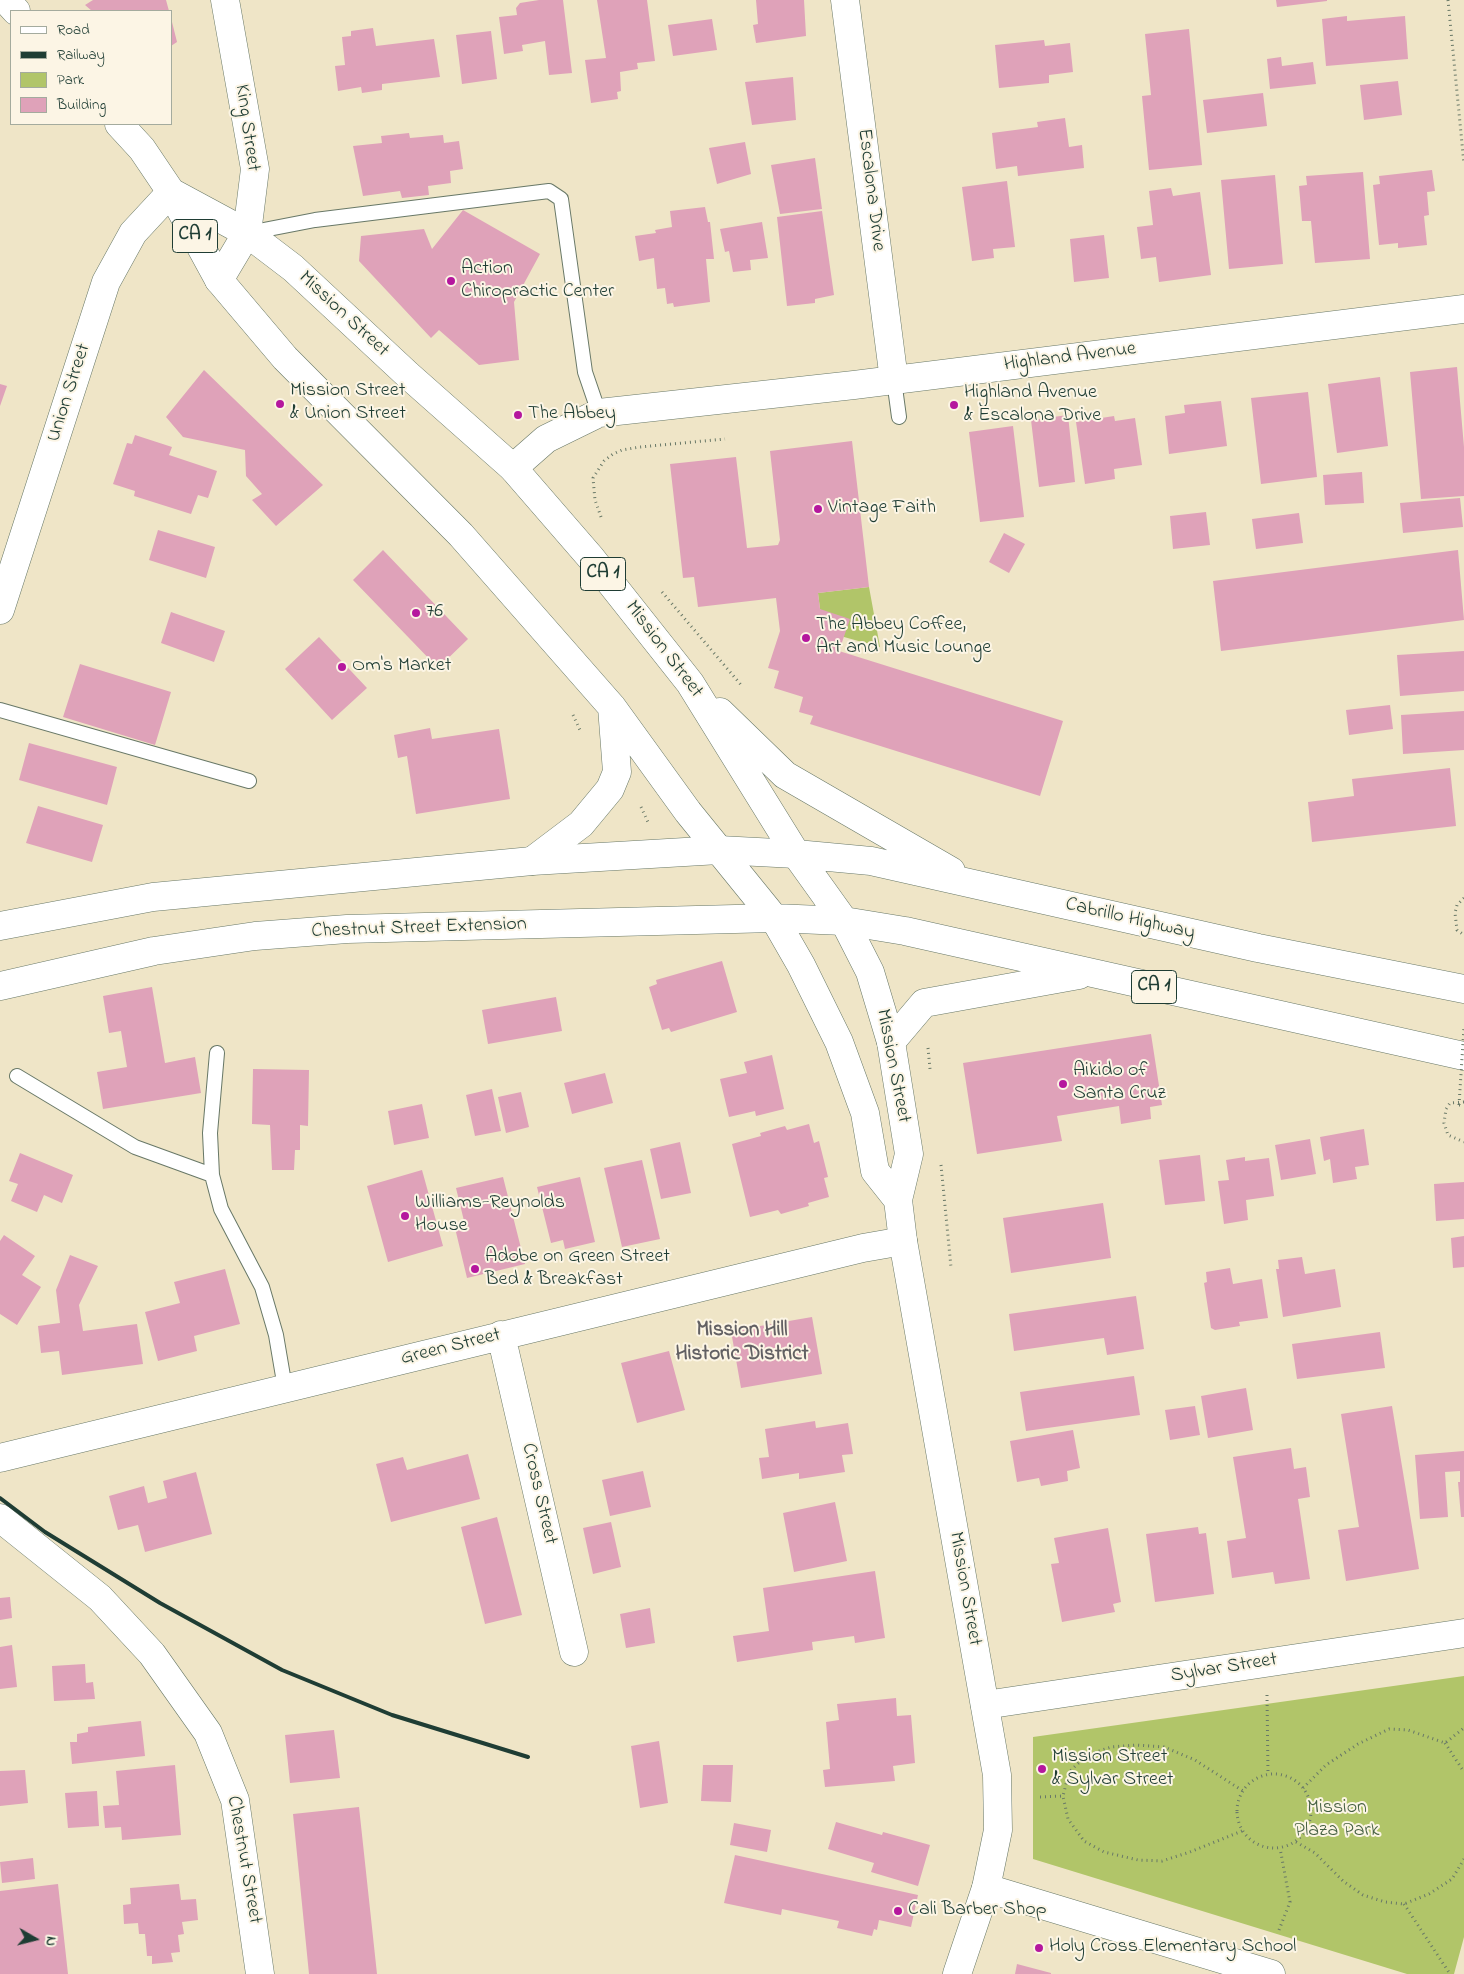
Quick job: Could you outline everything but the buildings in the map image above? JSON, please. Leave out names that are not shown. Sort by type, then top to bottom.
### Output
[{"type":"main road","points":[[6,0],[15,10]]},
{"type":"main road","name":"King Street","points":[[219,280],[246,233],[255,169],[225,0]]},
{"type":"main road","name":"Escalona Drive","points":[[845,0],[894,380]]},
{"type":"main road","name":"Mission Street","points":[[120,125],[142,149],[171,192],[219,280],[285,358],[461,535],[612,707],[688,812],[774,918],[801,965],[839,1042],[865,1113],[876,1170],[898,1200]]},
{"type":"main road","name":"Mission Street","points":[[171,192],[246,233],[293,268],[408,375],[513,468],[591,558],[690,682],[796,854],[844,921],[870,972],[891,1042],[909,1154],[898,1200],[903,1241],[985,1705],[997,1784],[998,1830],[986,1888],[957,1974]]},
{"type":"main road","name":"Union Street","points":[[0,610],[106,282],[133,233],[171,192]]},
{"type":"main road","name":"Highland Avenue","points":[[513,468],[546,439],[599,414],[894,380],[1464,309]]},
{"type":"main road","name":"CA 1","points":[[690,682],[785,776],[973,884]]},
{"type":"main road","points":[[532,861],[582,824],[610,789],[617,772],[612,707]]},
{"type":"main road","points":[[0,926],[153,897],[532,861],[719,850],[796,854]]},
{"type":"main road","name":"Cabrillo Highway","points":[[796,854],[871,862],[1258,948],[1464,990]]},
{"type":"main road","name":"Chestnut Street Extension","points":[[0,986],[154,951],[254,936],[346,929],[774,918],[844,921]]},
{"type":"main road","name":"CA 1","points":[[844,921],[905,931],[1464,1056]]},
{"type":"main road","points":[[891,1042],[924,1003],[1092,972]]},
{"type":"main road","name":"Green Street","points":[[0,1458],[863,1248],[903,1241]]},
{"type":"main road","name":"Cross Street","points":[[501,1336],[574,1652]]},
{"type":"main road","name":"Chestnut Street","points":[[0,1501],[8,1523],[100,1598],[152,1654],[208,1733],[235,1800],[255,1924],[260,1974]]},
{"type":"main road","name":"Sylvar Street","points":[[985,1705],[1464,1633]]},
{"type":"main road","points":[[986,1888],[1271,1974]]},
{"type":"lane","points":[[246,233],[315,220],[549,191],[561,199],[585,372],[599,414]]},
{"type":"lane","points":[[894,380],[899,417]]},
{"type":"lane","points":[[0,710],[249,781]]},
{"type":"lane","points":[[217,1053],[210,1133],[212,1175],[221,1210],[262,1287],[276,1335],[285,1388]]},
{"type":"lane","points":[[16,1076],[135,1147],[212,1175]]},
{"type":"path","points":[[1448,0],[1464,164]]},
{"type":"path","points":[[602,519],[595,500],[593,478],[604,461],[613,454],[640,446],[725,439]]},
{"type":"path","points":[[656,584],[743,687]]},
{"type":"path","points":[[641,807],[648,822]]},
{"type":"path","points":[[1464,898],[1457,905],[1455,913],[1458,930],[1464,935]]},
{"type":"path","points":[[1464,1028],[1462,1104],[1450,1103],[1446,1109],[1444,1123],[1448,1135],[1464,1142]]},
{"type":"path","points":[[1268,1693],[1268,1774]]},
{"type":"path","points":[[1445,1743],[1464,1728]]},
{"type":"path","points":[[1303,1788],[1326,1764],[1358,1744],[1389,1729],[1408,1730],[1445,1743],[1464,1772]]},
{"type":"path","points":[[1242,1791],[1195,1760],[1164,1748],[1136,1745],[1111,1747],[1087,1755],[1069,1772],[1063,1796],[1068,1819],[1084,1841],[1104,1852],[1138,1860],[1162,1861],[1242,1831]]},
{"type":"path","points":[[1268,1774],[1281,1775],[1293,1780],[1303,1788],[1309,1799],[1311,1812],[1308,1825],[1296,1842],[1280,1848],[1258,1846],[1242,1831],[1236,1811],[1242,1791],[1250,1783],[1268,1774]]},
{"type":"path","points":[[1040,1797],[1063,1796]]},
{"type":"path","points":[[1296,1842],[1315,1853],[1343,1881],[1363,1894],[1385,1902],[1404,1904],[1430,1894],[1452,1879],[1464,1859]]},
{"type":"path","points":[[1279,1930],[1290,1902],[1280,1848]]},
{"type":"path","points":[[1404,1904],[1450,1974]]},
{"type":"green space","points":[[869,587],[880,647],[844,637],[820,609],[818,593]]},
{"type":"green space","name":"Mission Plaza Park","points":[[1464,1676],[1464,1937],[1454,1974],[1407,1974],[1033,1859],[1033,1737]]},
{"type":"railway","points":[[0,1498],[45,1532],[160,1603],[282,1670],[392,1715],[528,1757]]},
{"type":"place","name":"Action Chiropractic Center","points":[[451,281]]},
{"type":"place","name":"Mission Street & Union Street","points":[[280,404]]},
{"type":"place","name":"Highland Avenue & Escalona Drive","points":[[954,405]]},
{"type":"place","name":"The Abbey","points":[[518,415]]},
{"type":"place","name":"Vintage Faith","points":[[818,509]]},
{"type":"place","name":"76","points":[[416,613]]},
{"type":"place","name":"The Abbey Coffee, Art and Music Lounge","points":[[806,638]]},
{"type":"place","name":"Om's Market","points":[[342,667]]},
{"type":"place","name":"Aikido of Santa Cruz","points":[[1063,1084]]},
{"type":"place","name":"Williams-Reynolds House","points":[[405,1216]]},
{"type":"place","name":"Adobe on Green Street Bed & Breakfast","points":[[475,1269]]},
{"type":"place","name":"Mission Street & Sylvar Street","points":[[1042,1769]]},
{"type":"place","name":"Cali Barber Shop","points":[[898,1911]]},
{"type":"place","name":"Holy Cross Elementary School","points":[[1039,1948]]},
{"type":"district","name":"Mission Hill Historic District","points":[[742,1344]]}]
